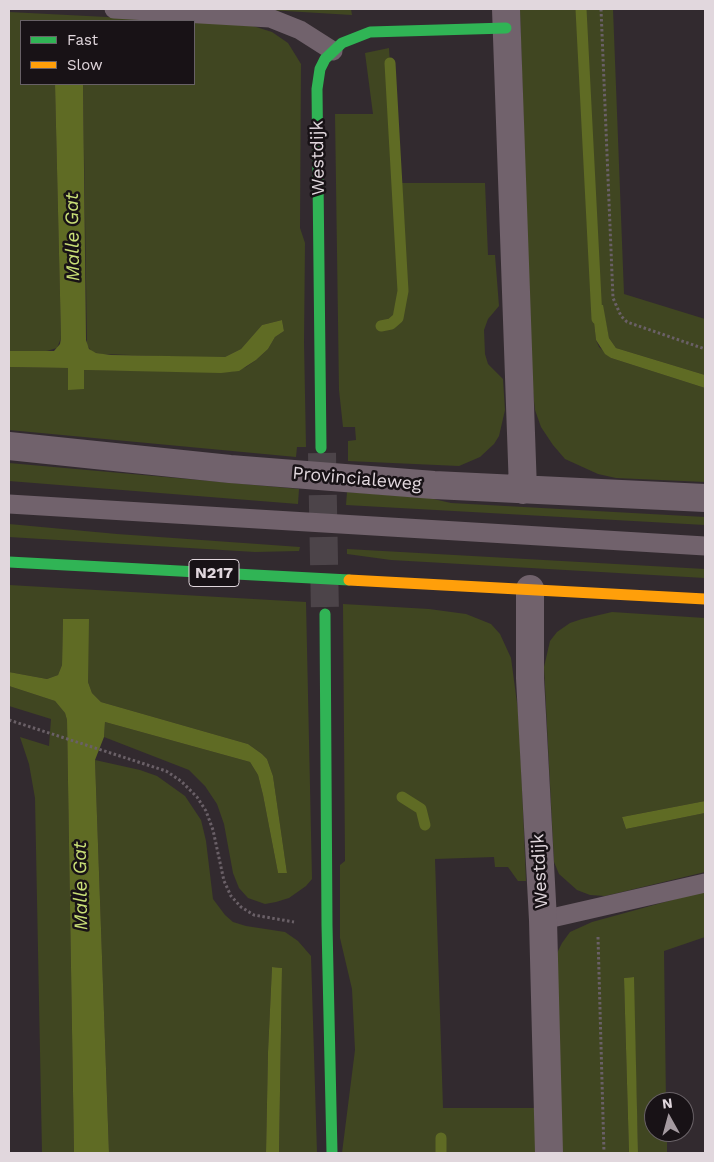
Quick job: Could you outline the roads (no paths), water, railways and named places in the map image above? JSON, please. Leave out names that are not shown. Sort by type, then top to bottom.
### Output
[{"type":"street","name":"Westdijk","points":[[321,448],[317,89],[320,69],[333,51],[352,38],[370,32],[506,18],[523,490]]},
{"type":"street","name":"Provincialeweg","points":[[9,446],[230,469],[523,490],[705,498]]},
{"type":"street","name":"N217","points":[[9,562],[705,599]]},
{"type":"street","name":"Westdijk","points":[[530,589],[530,678],[543,920],[549,1153]]},
{"type":"street","points":[[325,614],[327,925],[332,1153]]},
{"type":"lane","points":[[114,9],[270,18],[300,30],[333,51]]},
{"type":"lane","points":[[9,504],[705,546]]},
{"type":"lane","points":[[543,920],[705,883]]},
{"type":"water","name":"Malle Gat","points":[[55,85],[83,85],[86,340],[89,349],[96,353],[111,355],[225,357],[241,349],[262,325],[282,320],[284,331],[275,337],[268,349],[256,360],[239,371],[221,373],[84,370],[84,389],[68,390],[68,368],[9,367],[9,351],[54,351],[60,344]]},
{"type":"water","points":[[592,305],[603,305],[609,338],[616,348],[705,375],[705,388],[611,358],[605,354],[596,340]]},
{"type":"water","name":"Malle Gat","points":[[63,619],[89,619],[88,682],[92,693],[101,702],[248,744],[267,759],[273,776],[287,873],[278,873],[258,775],[250,762],[105,722],[104,737],[95,760],[109,1153],[74,1153],[67,720],[65,713],[55,701],[9,686],[9,672],[47,679],[58,675],[62,665]]},
{"type":"water","points":[[705,801],[705,813],[626,829],[622,817]]},
{"type":"water","points":[[272,967],[282,968],[279,1153],[266,1153]]},
{"type":"water","points":[[634,977],[638,1153],[629,1153],[624,978]]},
{"type":"waterway","points":[[581,9],[597,319]]},
{"type":"waterway","points":[[381,326],[391,324],[398,318],[403,291],[390,63]]},
{"type":"waterway","points":[[402,797],[421,809],[425,825]]},
{"type":"waterway","points":[[441,1138],[441,1153]]},
{"type":"tunnel","points":[[322,453],[325,614]]}]
